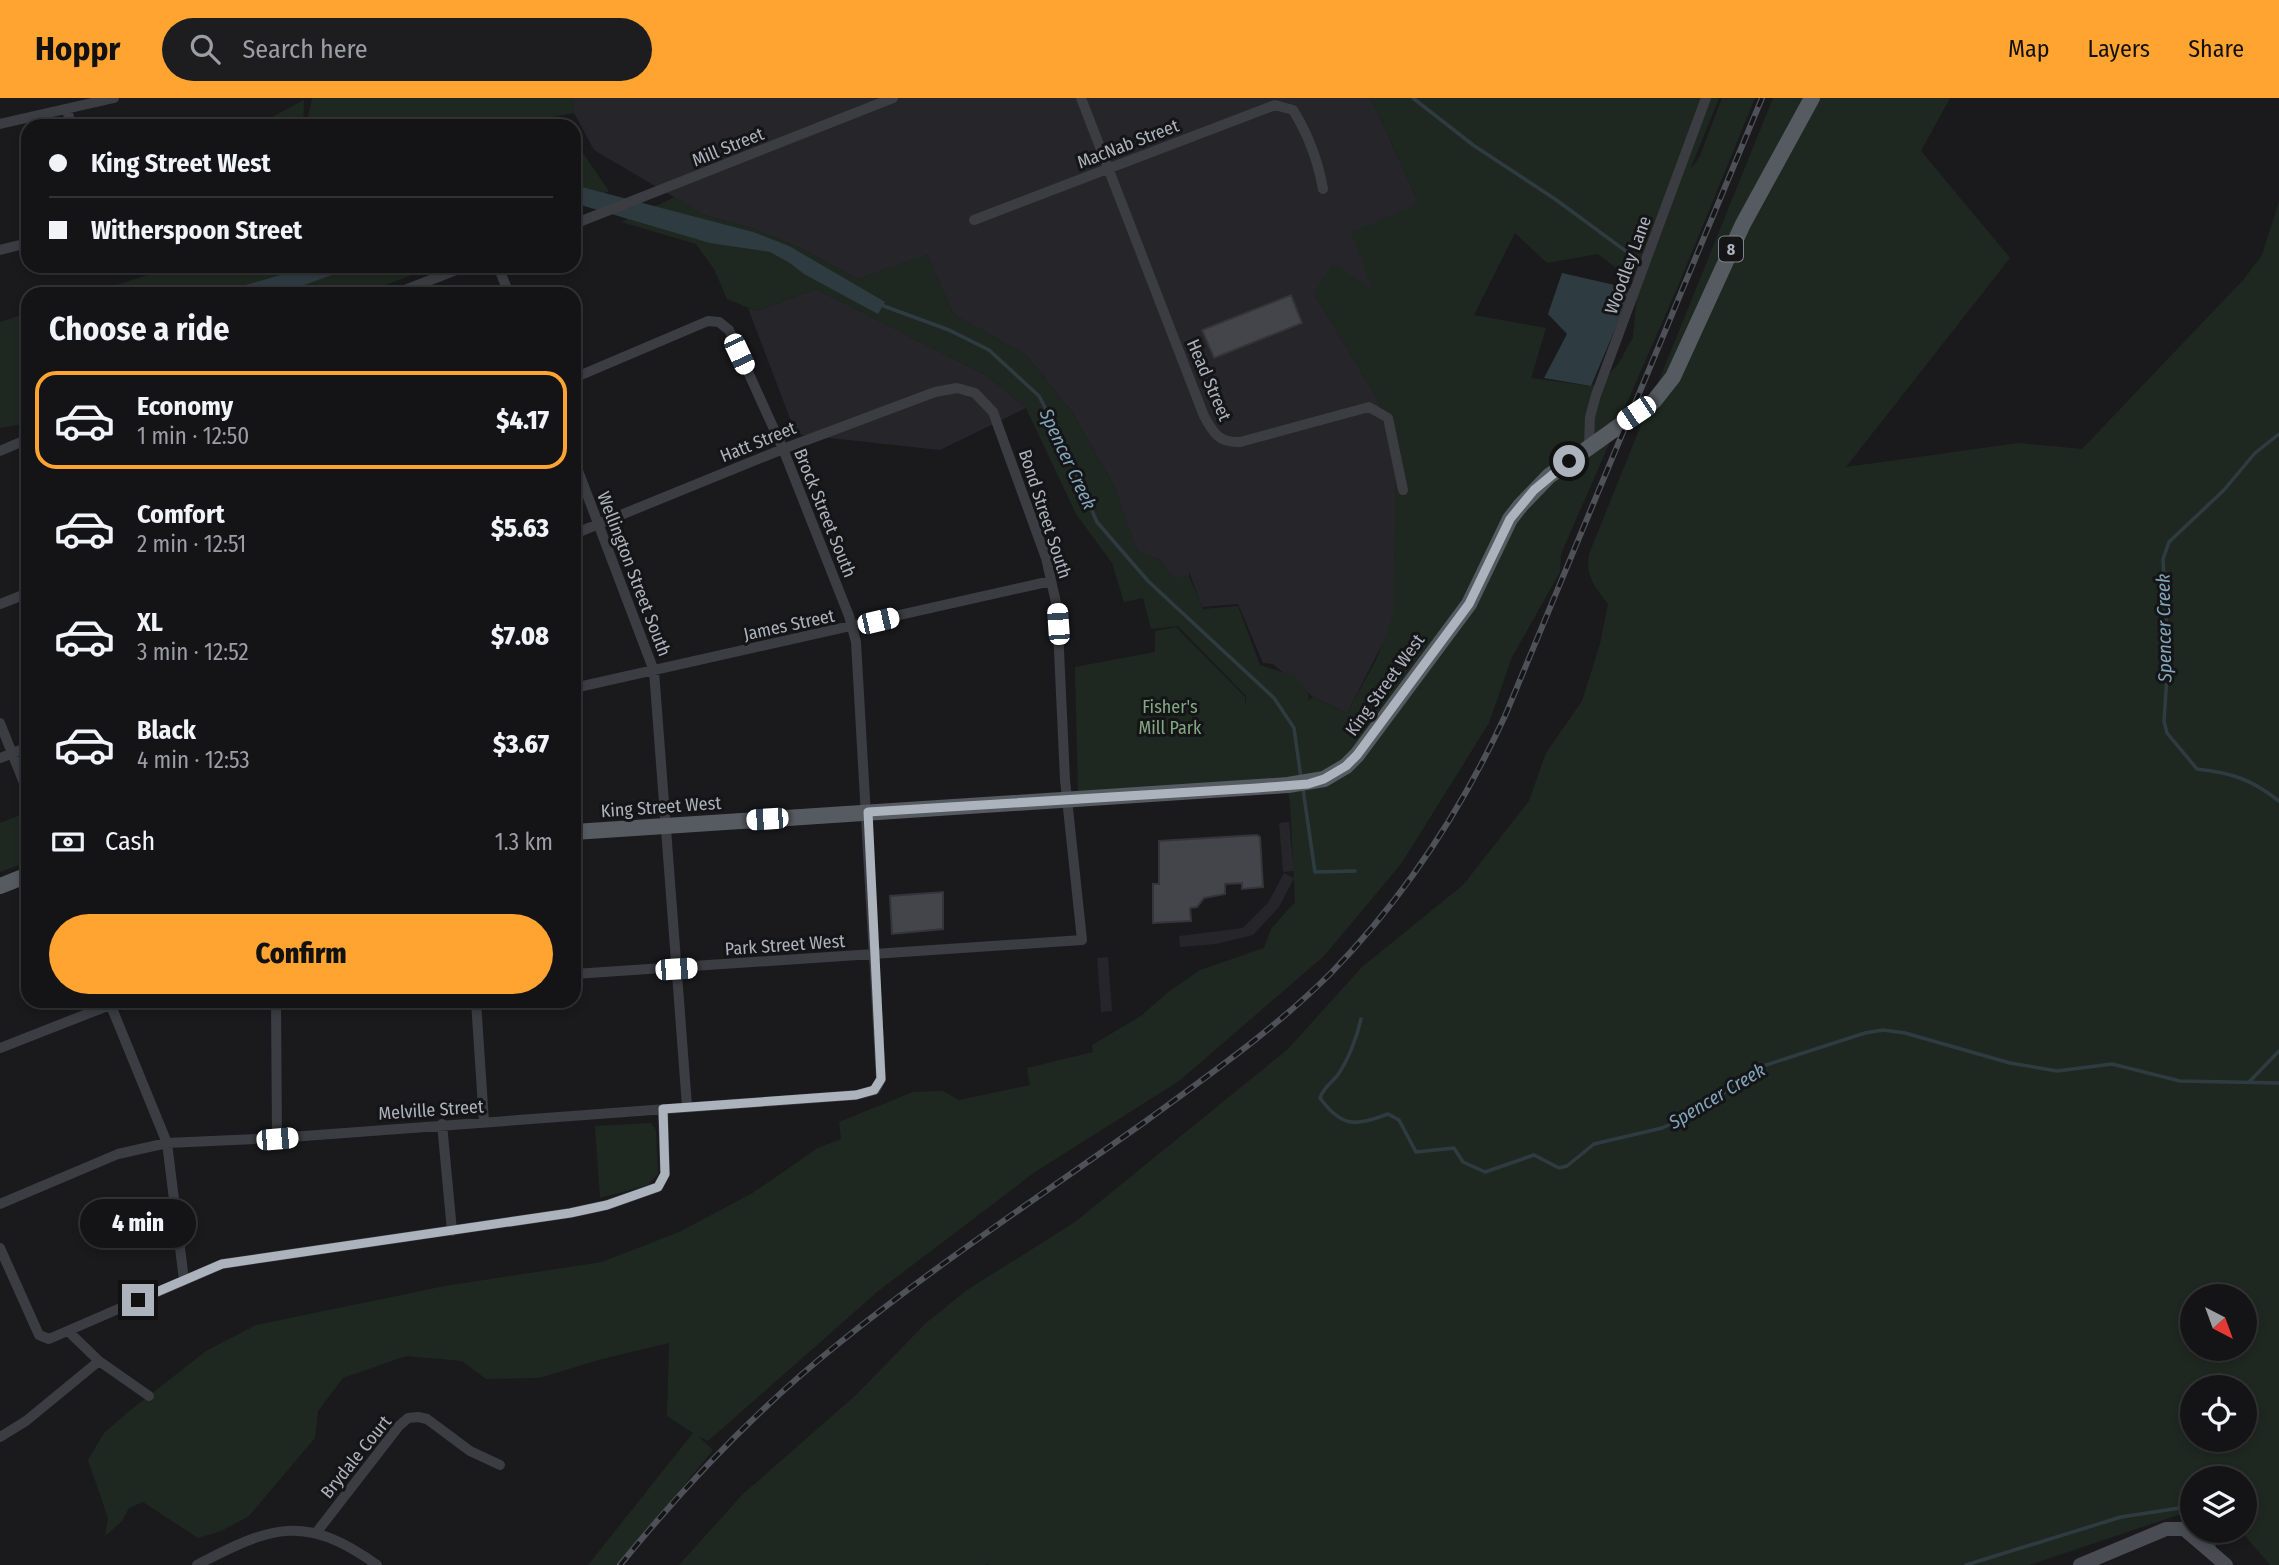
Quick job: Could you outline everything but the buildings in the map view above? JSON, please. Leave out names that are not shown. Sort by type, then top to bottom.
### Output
[{"type":"main road","name":"King Street West","points":[[581,832],[1308,784],[1324,779],[1346,766],[1373,737],[1469,604],[1510,519],[1521,505],[1549,476],[1654,401],[1673,377],[1743,224],[1812,98]]},
{"type":"main road","points":[[0,886],[21,878]]},
{"type":"street","points":[[24,119],[114,98]]},
{"type":"street","name":"Mill Street","points":[[581,221],[892,98]]},
{"type":"street","name":"Head Street","points":[[1081,98],[1204,416],[1216,437],[1226,443],[1240,442],[1368,407],[1388,418],[1403,489]]},
{"type":"street","name":"Woodley Lane","points":[[1589,446],[1590,417],[1596,395],[1706,98]]},
{"type":"street","name":"MacNab Street","points":[[974,220],[1275,105],[1293,110],[1299,119],[1317,161],[1323,189]]},
{"type":"street","points":[[67,110],[69,119]]},
{"type":"street","points":[[0,124],[21,120]]},
{"type":"street","points":[[0,250],[21,245]]},
{"type":"street","points":[[413,287],[448,273]]},
{"type":"street","name":"Brock Street South","points":[[581,376],[708,321],[719,322],[729,330],[783,449],[853,627],[868,812],[881,1079],[874,1090]]},
{"type":"street","name":"Hatt Street","points":[[581,531],[783,449],[935,392],[957,388]]},
{"type":"street","name":"Bond Street South","points":[[957,388],[975,393],[993,412],[1046,558],[1057,607],[1061,649],[1067,798],[1082,940]]},
{"type":"street","points":[[0,451],[21,442]]},
{"type":"street","name":"Wellington Street South","points":[[581,479],[654,670],[687,1106]]},
{"type":"street","name":"James Street","points":[[581,686],[1051,581]]},
{"type":"street","points":[[0,604],[21,596]]},
{"type":"street","points":[[0,723],[21,776]]},
{"type":"street","points":[[0,758],[21,750]]},
{"type":"street","name":"Park Street West","points":[[581,974],[1082,940]]},
{"type":"street","points":[[0,1048],[98,1008]]},
{"type":"street","points":[[112,1008],[167,1143],[184,1280]]},
{"type":"street","points":[[276,1008],[277,1139]]},
{"type":"street","points":[[476,1008],[484,1122]]},
{"type":"street","name":"Melville Street","points":[[0,1204],[118,1154],[167,1143],[277,1139],[442,1124],[856,1095],[874,1090]]},
{"type":"street","points":[[0,1248],[39,1335],[49,1339],[222,1264],[570,1213],[607,1205],[658,1187],[665,1174],[663,1109]]},
{"type":"street","points":[[442,1124],[452,1231]]},
{"type":"street","points":[[68,1331],[99,1361],[149,1396]]},
{"type":"street","points":[[0,1437],[26,1421],[99,1361]]},
{"type":"street","name":"Brydale Court","points":[[316,1533],[408,1418],[428,1419],[470,1451],[500,1465]]},
{"type":"street","points":[[2080,1565],[2166,1529],[2184,1529],[2226,1565]]},
{"type":"street","points":[[197,1565],[268,1532],[288,1530],[316,1533],[337,1539],[377,1565]]},
{"type":"shaded area","points":[[573,98],[1371,98],[1419,204],[1373,290],[1314,293],[1379,402],[1396,473],[1394,611],[1391,627],[1347,713],[1313,697],[1273,664],[1263,663],[1238,604],[1202,607],[1189,572],[1189,576],[1174,579],[1161,560],[1137,551],[1114,486],[1072,412],[1026,355],[953,314],[927,255],[857,279],[801,248],[751,228],[704,215],[594,150],[581,126],[581,119],[577,119]]},
{"type":"shaded area","points":[[581,187],[753,232],[789,246],[885,302],[878,314],[804,274],[770,252],[710,243],[581,205]]},
{"type":"shaded area","points":[[287,273],[338,273],[298,287],[239,287]]},
{"type":"shaded area","points":[[1562,273],[1632,289],[1591,386],[1544,378],[1567,334],[1548,314]]},
{"type":"shaded area","points":[[816,289],[988,376],[1026,408],[940,450],[802,435],[794,429],[748,308],[756,311]]},
{"type":"shaded area","points":[[1289,822],[1294,871],[1283,872],[1279,823]]},
{"type":"shaded area","points":[[1284,873],[1294,878],[1279,907],[1253,935],[1216,944],[1180,947],[1179,936],[1243,928],[1268,903]]},
{"type":"shaded area","points":[[1108,957],[1112,1011],[1101,1012],[1097,958]]},
{"type":"green space","points":[[312,98],[573,98],[574,113],[542,119],[308,119]]},
{"type":"green space","name":"Fisher's Mill Park","points":[[1371,98],[1719,98],[1690,170],[1699,158],[1722,98],[1755,98],[1678,286],[1561,554],[1560,572],[1512,657],[1489,723],[1401,864],[1324,956],[1179,1081],[1035,1172],[877,1292],[708,1441],[698,1436],[713,1450],[618,1565],[588,1565],[693,1433],[667,1416],[669,1343],[539,1378],[486,1379],[462,1361],[406,1356],[343,1378],[318,1411],[315,1438],[249,1516],[221,1531],[198,1538],[143,1502],[129,1508],[122,1521],[105,1536],[108,1518],[88,1460],[104,1433],[206,1351],[256,1325],[445,1286],[602,1262],[679,1232],[751,1194],[818,1148],[841,1139],[839,1122],[913,1092],[943,1091],[959,1100],[1030,1085],[1027,1068],[1093,1052],[1092,1045],[1141,1016],[1167,993],[1200,970],[1264,948],[1271,929],[1295,902],[1290,802],[1285,777],[1078,792],[1075,667],[1155,652],[1155,631],[1176,627],[1245,697],[1246,710],[1246,696],[1178,626],[1151,629],[1143,598],[1124,602],[1112,563],[1076,514],[1026,408],[988,376],[816,289],[756,311],[727,299],[714,269],[696,244],[621,222],[675,197],[704,215],[751,228],[801,248],[857,279],[927,255],[953,314],[1026,355],[1072,412],[1114,486],[1137,551],[1161,560],[1174,578],[1189,576],[1203,609],[1238,606],[1260,665],[1294,676],[1309,695],[1308,701],[1313,697],[1347,713],[1376,660],[1393,616],[1396,473],[1379,402],[1314,293],[1333,263],[1372,289],[1351,232],[1419,204]],"holes":[[[1515,233],[1547,263],[1598,254],[1638,285],[1633,337],[1619,363],[1606,377],[1591,386],[1531,378],[1546,328],[1474,315]]]},
{"type":"green space","points":[[1773,98],[1950,98],[1921,151],[2010,258],[1846,467],[2019,443],[2082,449],[2244,279],[2262,255],[2279,201],[2279,1565],[2270,1565],[2251,1543],[2257,1543],[2257,1466],[2180,1466],[2180,1514],[2029,1565],[679,1565],[743,1494],[855,1396],[926,1323],[967,1290],[1075,1222],[1288,1049],[1362,967],[1463,885],[1529,801],[1546,753],[1582,701],[1600,644],[1608,604],[1595,587],[1588,562]]},
{"type":"green space","points":[[304,100],[303,119],[268,119]]},
{"type":"green space","points":[[581,150],[609,191],[581,204]]},
{"type":"green space","points":[[154,273],[417,273],[380,287],[110,287]]},
{"type":"green space","points":[[21,315],[21,424],[0,428],[0,322]]},
{"type":"green space","points":[[21,815],[21,864],[0,872],[0,823]]},
{"type":"green space","points":[[651,1123],[656,1130],[658,1174],[648,1185],[600,1198],[595,1126]]},
{"type":"waterway","points":[[1413,98],[1473,145],[1555,199],[1642,263]]},
{"type":"waterway","name":"Spencer Creek","points":[[881,305],[949,330],[989,350],[1039,396],[1097,522],[1148,581],[1274,698],[1294,728],[1301,778]]},
{"type":"waterway","name":"Spencer Creek","points":[[2279,434],[2255,453],[2224,490],[2169,542],[2163,559],[2168,661],[2164,721],[2167,733],[2197,769],[2241,778],[2279,801]]},
{"type":"waterway","name":"Spencer Creek","points":[[1303,789],[1315,872],[1355,871]]},
{"type":"waterway","name":"Spencer Creek","points":[[1361,1019],[1345,1063],[1320,1098],[1328,1108],[1335,1115],[1350,1122],[1367,1121],[1388,1114],[1399,1120],[1416,1152],[1454,1148],[1463,1162],[1485,1172],[1534,1155],[1559,1168],[1567,1166],[1594,1144],[1662,1128],[1693,1114],[1763,1066],[1865,1033],[1883,1030],[1905,1033],[2010,1063],[2057,1071],[2112,1064],[2180,1081],[2279,1083]]},
{"type":"waterway","name":"Spencer Creek","points":[[2250,1081],[2279,1051]]},
{"type":"waterway","points":[[1966,1565],[2121,1517],[2180,1508]]},
{"type":"waterway","points":[[2214,1543],[2214,1547]]},
{"type":"railway","points":[[620,1565],[723,1448],[808,1369],[913,1286],[1146,1121],[1265,1032],[1310,994],[1383,915],[1450,819],[1505,716],[1762,98]]},
{"type":"route","points":[[138,1300],[222,1264],[570,1213],[607,1205],[658,1187],[665,1174],[663,1109],[856,1095],[874,1090],[881,1079],[868,812],[1257,788],[1308,784],[1324,779],[1346,766],[1373,737],[1469,604],[1510,519],[1534,490],[1569,461]]}]
